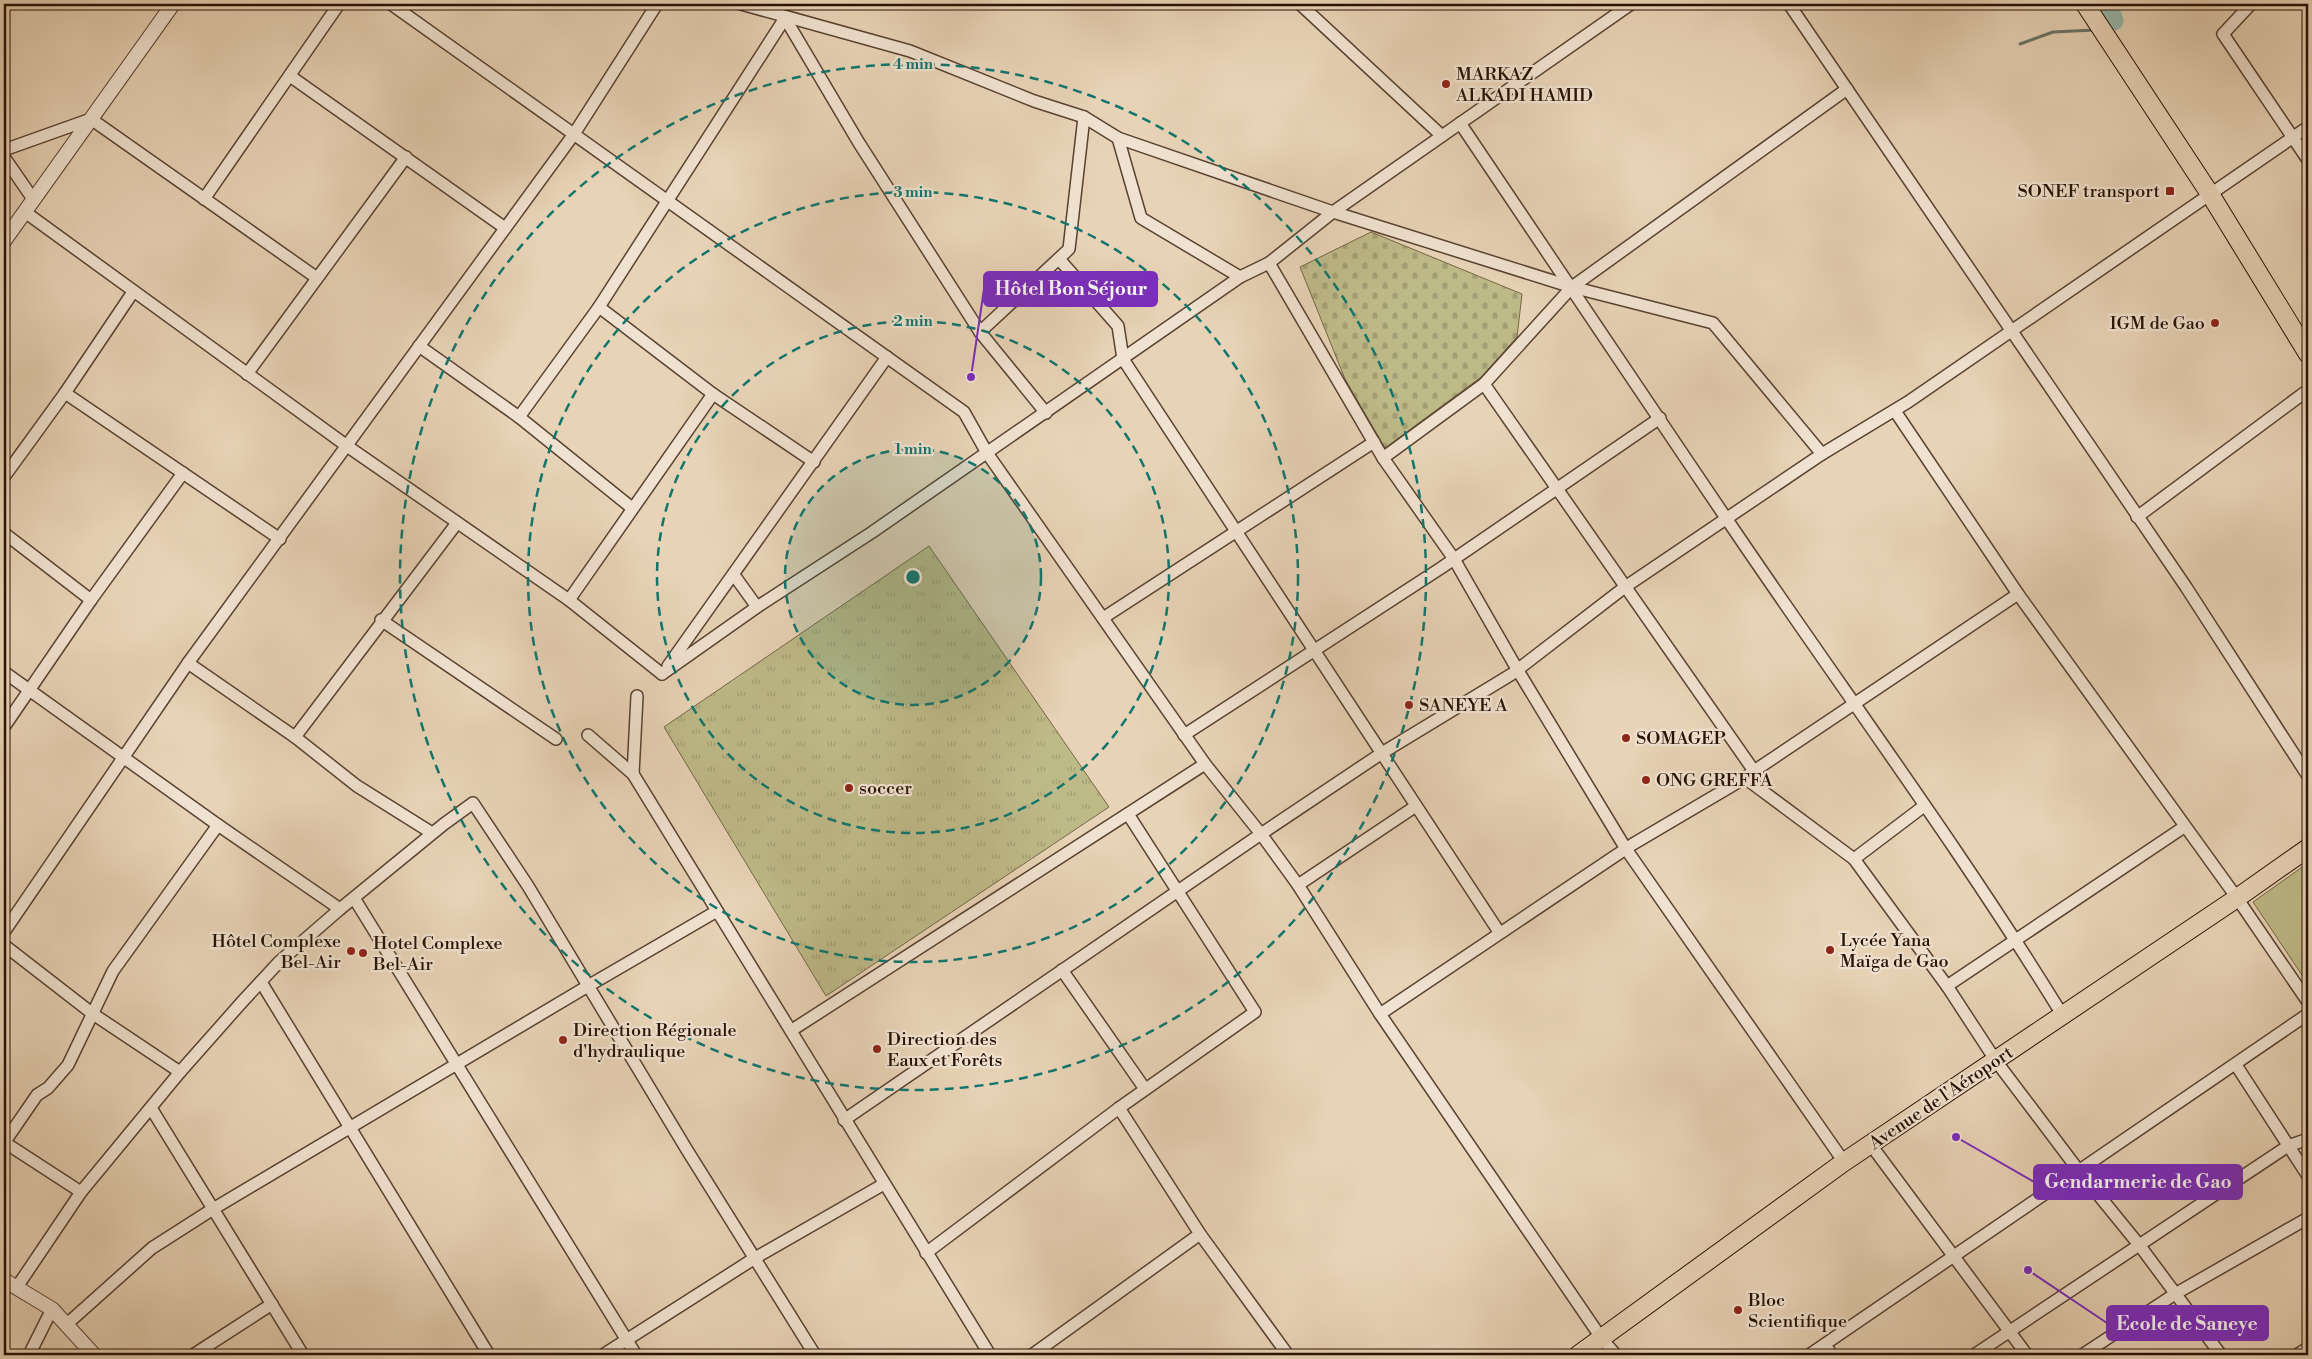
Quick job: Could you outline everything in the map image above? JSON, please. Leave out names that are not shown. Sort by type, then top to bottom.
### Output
[{"type":"main road","points":[[2085,4],[2210,194],[2308,354]]},
{"type":"main road","name":"Avenue de l'Aéroport","points":[[1578,1355],[1844,1162],[2063,1016],[2308,848]]},
{"type":"street","points":[[4,241],[173,4]]},
{"type":"street","points":[[204,199],[340,4]]},
{"type":"street","points":[[391,4],[964,412],[987,453],[1184,735],[1298,885],[1380,1014],[1602,1339],[1616,1355]]},
{"type":"street","points":[[4,932],[188,663],[574,134],[656,4]]},
{"type":"street","points":[[741,4],[785,18],[910,50],[1034,100],[1084,117],[1118,138],[1333,212],[1572,287],[1713,323],[1822,454]]},
{"type":"street","points":[[1300,4],[1442,136]]},
{"type":"street","points":[[662,674],[757,607],[871,533],[1046,413],[1240,277],[1269,263],[1333,212],[1631,4]]},
{"type":"street","points":[[1789,4],[2186,587],[2308,776]]},
{"type":"street","points":[[2251,4],[2224,34],[2308,160]]},
{"type":"street","points":[[519,416],[599,308],[785,18]]},
{"type":"street","points":[[785,18],[859,143],[980,332],[1046,413]]},
{"type":"street","points":[[290,76],[505,228]]},
{"type":"street","points":[[1383,458],[1484,384],[1572,287],[1847,89]]},
{"type":"street","points":[[980,332],[1069,249],[1084,117]]},
{"type":"street","points":[[4,150],[91,119]]},
{"type":"street","points":[[91,119],[317,278]]},
{"type":"street","points":[[1460,123],[1660,418],[1726,519],[2016,940],[2063,1016]]},
{"type":"street","points":[[844,1120],[1177,890],[1382,753],[1517,669],[1625,587],[1822,454],[1895,411],[2308,127]]},
{"type":"street","points":[[1118,138],[1140,218],[1240,277]]},
{"type":"street","points":[[4,157],[33,200]]},
{"type":"street","points":[[246,374],[406,157]]},
{"type":"street","points":[[24,212],[347,446],[569,600],[662,674]]},
{"type":"street","points":[[1059,259],[1118,326],[1123,359],[1499,932]]},
{"type":"street","points":[[1269,263],[1383,458],[1454,559],[1517,669],[1626,849],[1844,1162]]},
{"type":"street","points":[[4,477],[65,393],[133,292]]},
{"type":"street","points":[[599,308],[713,394],[814,462]]},
{"type":"street","points":[[419,346],[519,416],[632,508]]},
{"type":"street","points":[[662,674],[887,357]]},
{"type":"street","points":[[1484,384],[1625,587],[1749,775],[1854,859],[1947,986],[1996,1061],[2079,1171],[2140,1246],[2221,1355]]},
{"type":"street","points":[[2137,517],[2308,390]]},
{"type":"street","points":[[65,393],[280,539]]},
{"type":"street","points":[[569,600],[713,394]]},
{"type":"street","points":[[1895,411],[2018,594],[2184,827],[2237,898],[2308,1002]]},
{"type":"street","points":[[1184,735],[1454,559],[1660,418]]},
{"type":"street","points":[[1103,618],[1235,530],[1374,442]]},
{"type":"street","points":[[4,727],[91,600],[183,473]]},
{"type":"street","points":[[295,737],[381,620],[457,523]]},
{"type":"street","points":[[4,533],[91,600]]},
{"type":"street","points":[[734,575],[757,607]]},
{"type":"street","points":[[1380,1014],[1499,932],[1626,849],[1749,775],[2018,594]]},
{"type":"street","points":[[381,620],[556,739]]},
{"type":"street","points":[[188,663],[295,737],[357,786],[432,833]]},
{"type":"street","points":[[4,672],[218,826],[340,909]]},
{"type":"street","points":[[633,774],[637,696]]},
{"type":"street","points":[[588,735],[633,774],[990,1355]]},
{"type":"street","points":[[792,1030],[1205,764]]},
{"type":"street","points":[[17,1287],[81,1192],[180,1072],[261,982],[280,962],[340,909],[432,833],[473,803],[528,886],[687,1150],[816,1355]]},
{"type":"street","points":[[1298,885],[1416,806]]},
{"type":"street","points":[[1854,859],[1924,806]]},
{"type":"street","points":[[926,1253],[1119,1108],[1255,1012],[1128,814]]},
{"type":"street","points":[[81,1192],[4,1143],[37,1095],[48,1088],[68,1065],[113,971],[218,826]]},
{"type":"street","points":[[1947,986],[2184,827]]},
{"type":"street","points":[[354,898],[455,1065],[636,1355]]},
{"type":"street","points":[[67,1324],[152,1248],[213,1209],[717,911]]},
{"type":"street","points":[[4,945],[93,1014],[180,1072]]},
{"type":"street","points":[[1062,970],[1145,1089]]},
{"type":"street","points":[[261,982],[489,1355]]},
{"type":"street","points":[[1809,1355],[2308,1014]]},
{"type":"street","points":[[2236,1065],[2308,1176]]},
{"type":"street","points":[[151,1108],[303,1355]]},
{"type":"street","points":[[1119,1108],[1200,1234],[1288,1355]]},
{"type":"street","points":[[1974,1355],[2288,1146],[2308,1139]]},
{"type":"street","points":[[1871,1145],[2027,1355]]},
{"type":"street","points":[[603,1355],[755,1258],[884,1184]]},
{"type":"street","points":[[2082,1355],[2175,1294],[2308,1218]]},
{"type":"street","points":[[1032,1355],[1200,1234]]},
{"type":"street","points":[[4,1280],[52,1309],[94,1355]]},
{"type":"street","points":[[192,1355],[272,1304]]},
{"type":"street","points":[[29,1355],[52,1309]]},
{"type":"street","points":[[1825,1345],[1832,1355]]},
{"type":"street","points":[[2297,1355],[2308,1348]]},
{"type":"green space","points":[[1371,232],[1522,294],[1517,337],[1481,377],[1385,448],[1345,379],[1300,267]]},
{"type":"green space","points":[[929,546],[1109,807],[826,996],[664,727]]},
{"type":"green space","points":[[2308,863],[2308,979],[2306,981],[2253,902]]},
{"type":"waterway","points":[[2108,4],[2114,21]]},
{"type":"waterway","points":[[2020,44],[2053,32],[2095,30]]},
{"type":"place","name":"MARKAZ ALKADI HAMID","points":[[1446,84]]},
{"type":"place","name":"SONEF transport","points":[[2170,191]]},
{"type":"place","name":"IGM de Gao","points":[[2215,323]]},
{"type":"place","name":"Hôtel Bon Séjour","points":[[971,377]]},
{"type":"place","name":"SANEYE A","points":[[1409,705]]},
{"type":"place","name":"SOMAGEP","points":[[1626,738]]},
{"type":"place","name":"ONG GREFFA","points":[[1646,780]]},
{"type":"place","name":"soccer","points":[[849,788]]},
{"type":"place","name":"Lycée Yana Maïga de Gao","points":[[1830,950]]},
{"type":"place","name":"Hôtel Complexe Bel-Air","points":[[351,951]]},
{"type":"place","name":"Hotel Complexe Bel-Air","points":[[363,953]]},
{"type":"place","name":"Direction Régionale d'hydraulique","points":[[563,1040]]},
{"type":"place","name":"Direction des Eaux et Forêts","points":[[877,1049]]},
{"type":"place","name":"Gendarmerie de Gao","points":[[1956,1137]]},
{"type":"place","name":"Ecole de Saneye","points":[[2028,1270]]},
{"type":"place","name":"Bloc Scientifique","points":[[1738,1310]]}]
